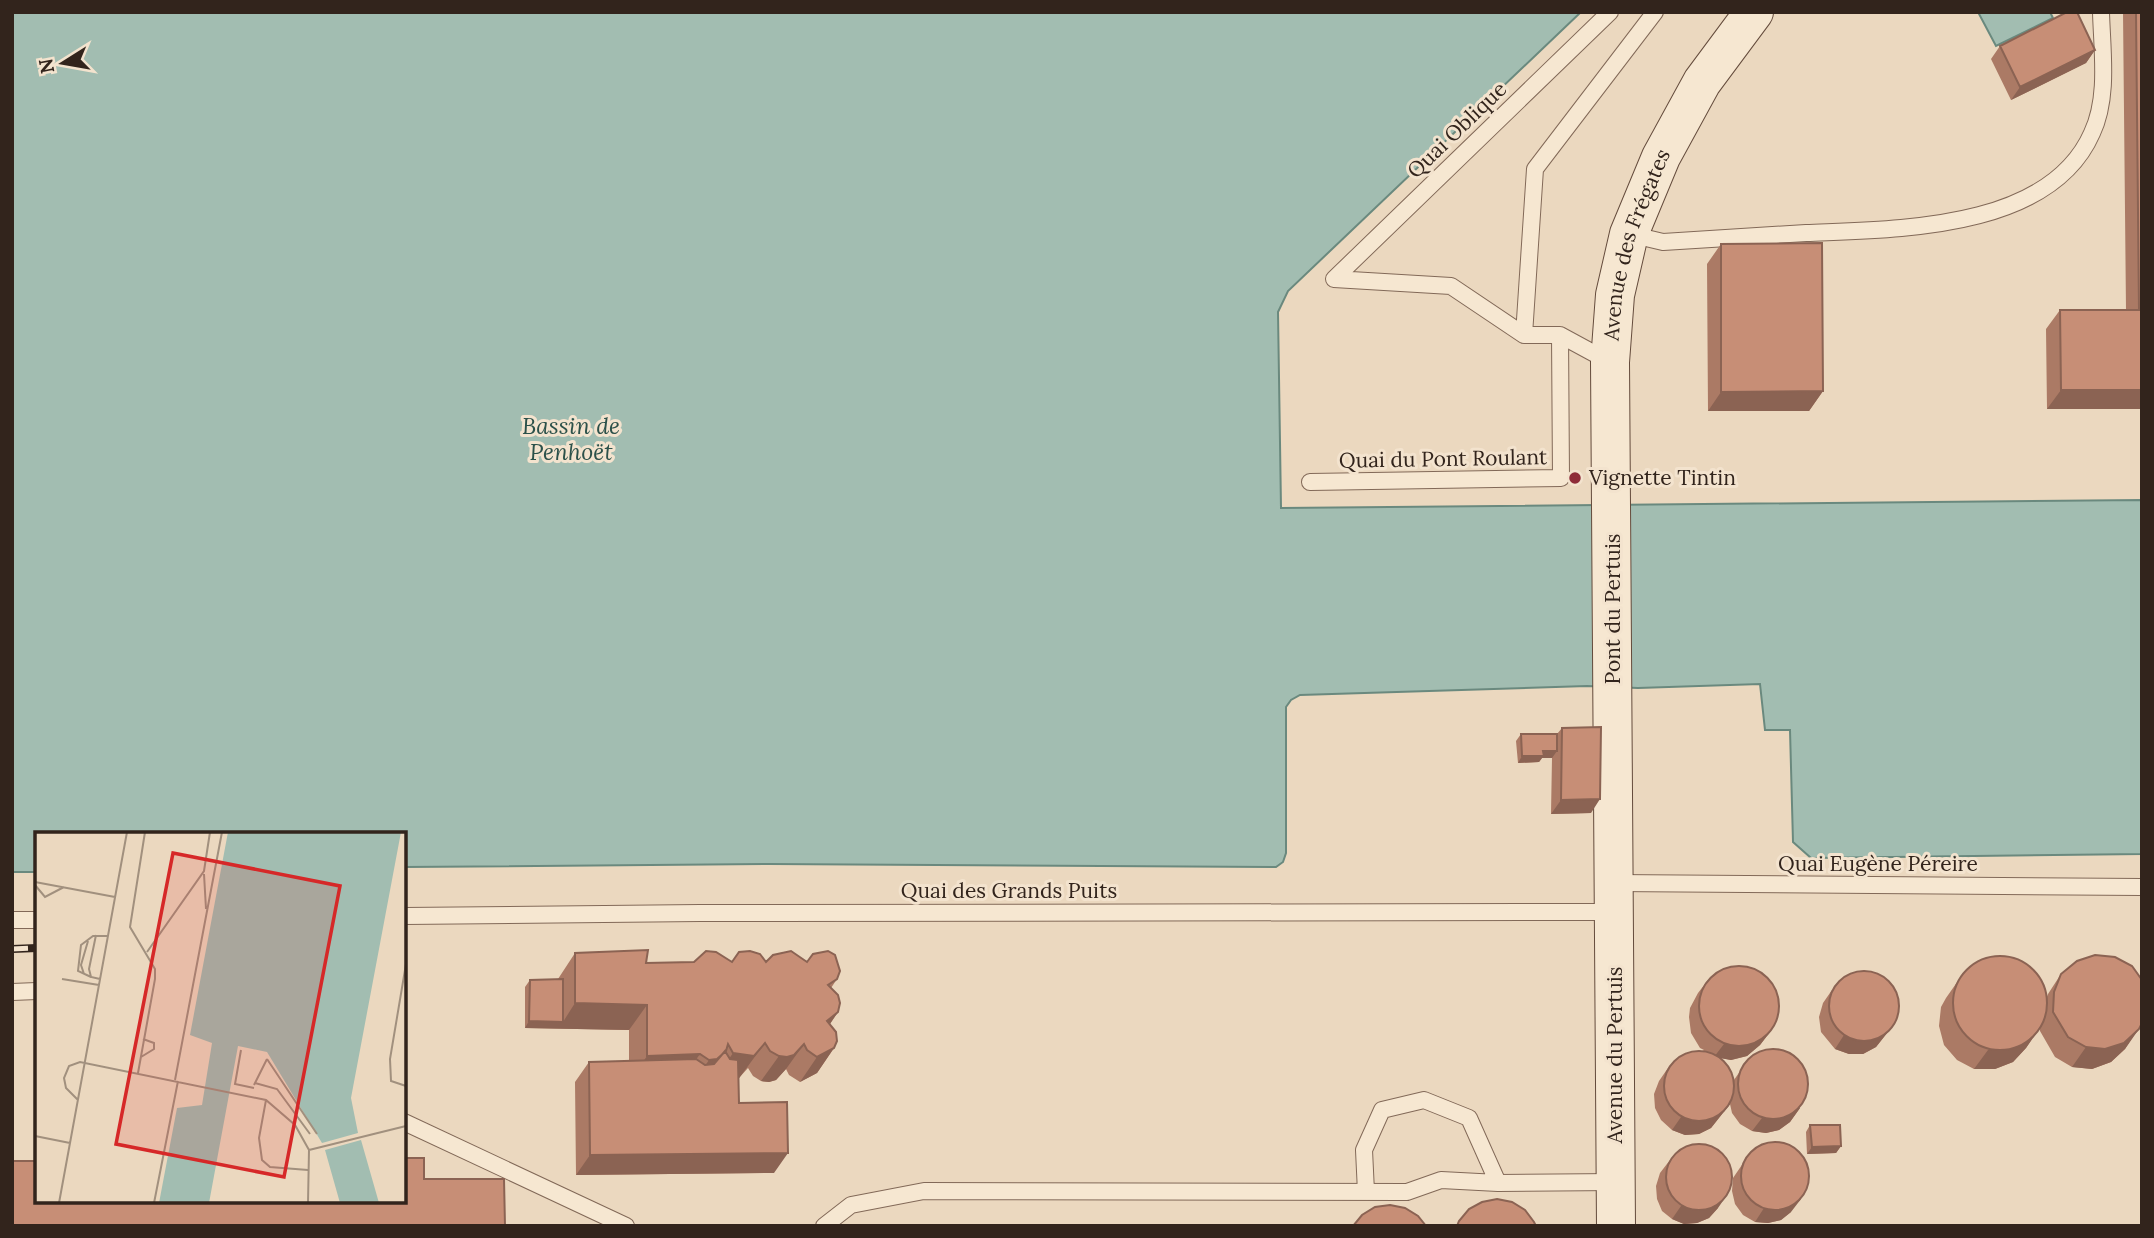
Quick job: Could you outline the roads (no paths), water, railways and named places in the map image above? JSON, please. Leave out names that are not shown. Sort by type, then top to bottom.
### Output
[{"type":"street","name":"Avenue des Frégates","points":[[1613,503],[1610,362],[1615,295],[1629,234],[1661,157],[1702,82],[1754,12]]},
{"type":"street","name":"Pont du Pertuis","points":[[1613,503],[1614,897]]},
{"type":"street","name":"Avenue du Pertuis","points":[[1614,897],[1616,1226]]},
{"type":"lane","name":"Quai Oblique","points":[[1524,335],[1451,286],[1334,279],[1610,12]]},
{"type":"lane","points":[[1610,362],[1560,335],[1524,335],[1535,169],[1655,12]]},
{"type":"lane","points":[[1629,234],[1663,242],[1909,228],[1961,219],[2029,196],[2063,175],[2092,134],[2101,109],[2101,12]]},
{"type":"lane","name":"Quai du Pont Roulant","points":[[1310,482],[1561,478],[1560,335]]},
{"type":"lane","name":"Quai Eugène Péreire","points":[[1614,897],[2142,887]]},
{"type":"lane","name":"Quai des Grands Puits","points":[[406,916],[1614,897]]},
{"type":"lane","points":[[12,920],[35,920]]},
{"type":"lane","points":[[12,992],[35,991]]},
{"type":"lane","points":[[1366,1192],[1364,1150],[1382,1110],[1424,1100],[1469,1118],[1498,1183]]},
{"type":"lane","points":[[406,1123],[626,1226]]},
{"type":"lane","points":[[824,1226],[850,1205],[924,1191],[1407,1192],[1441,1180],[1498,1183],[1616,1182]]},
{"type":"water","name":"Bassin de Penhoët","points":[[12,12],[1581,12],[1288,291],[1278,312],[1281,508],[2142,500],[2142,854],[1811,858],[1793,842],[1790,730],[1765,730],[1760,684],[1638,688],[1587,686],[1300,695],[1286,707],[1286,853],[1283,862],[1276,867],[770,864],[406,867],[406,832],[35,832],[35,872],[12,872]]},
{"type":"water","points":[[1978,12],[2050,12],[2053,18],[1996,46]]},
{"type":"railway","points":[[12,949],[35,948]]},
{"type":"place","name":"Vignette Tintin","points":[[1575,478]]}]
